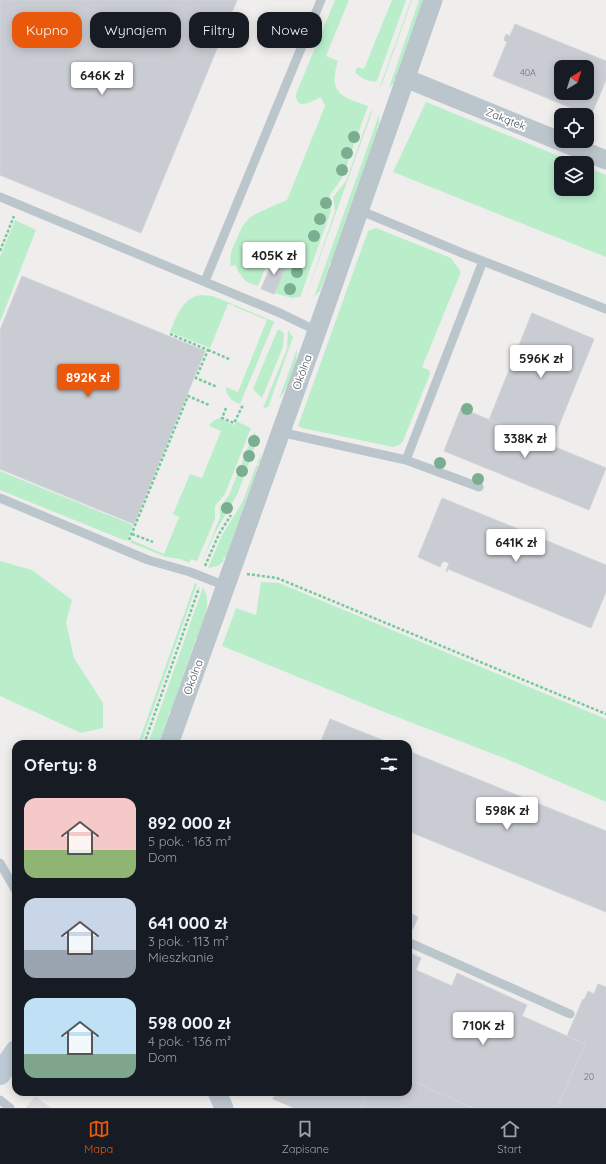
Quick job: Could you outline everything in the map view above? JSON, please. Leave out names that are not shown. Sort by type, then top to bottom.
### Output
[{"type":"street","name":"Okólna","points":[[170,740],[280,432],[318,331],[405,78],[434,0]]},
{"type":"street","name":"Zakątek","points":[[405,78],[606,160]]},
{"type":"street","points":[[0,1074],[12,1057]]},
{"type":"street","points":[[219,1096],[224,1108]]},
{"type":"lane","points":[[205,281],[321,0]]},
{"type":"lane","points":[[0,197],[205,281],[318,331]]},
{"type":"lane","points":[[359,210],[483,261],[606,309]]},
{"type":"lane","points":[[406,460],[483,261]]},
{"type":"lane","points":[[280,432],[406,460],[479,487]]},
{"type":"lane","points":[[0,498],[148,560],[190,572],[226,586]]},
{"type":"lane","points":[[0,863],[12,884]]},
{"type":"lane","points":[[412,944],[570,1014]]},
{"type":"lane","points":[[0,1100],[10,1108]]},
{"type":"path","points":[[0,251],[19,204]]},
{"type":"path","points":[[170,334],[229,359]]},
{"type":"path","points":[[208,350],[196,378],[217,387]]},
{"type":"path","points":[[129,540],[188,396],[210,405]]},
{"type":"path","points":[[226,408],[222,418],[234,423],[243,405]]},
{"type":"path","points":[[132,534],[153,542]]},
{"type":"path","points":[[243,574],[277,578],[606,714]]},
{"type":"path","points":[[145,740],[200,585]]},
{"type":"shaded area","points":[[35,1096],[51,1108],[26,1108]]},
{"type":"green space","points":[[335,0],[349,0],[326,56],[338,61],[335,72],[335,81],[339,92],[344,96],[368,106],[342,178],[330,195],[331,211],[300,297],[292,298],[274,293],[286,264],[270,257],[258,286],[247,282],[242,277],[236,265],[230,266],[231,252],[242,227],[248,219],[255,214],[287,200],[325,106],[321,97],[309,103],[299,103],[296,94],[315,48],[322,48],[322,31]]},
{"type":"green space","points":[[392,0],[406,0],[377,81],[368,81],[355,72],[357,67],[364,69]]},
{"type":"green space","points":[[411,0],[382,84],[379,89]]},
{"type":"green space","points":[[419,0],[424,0],[395,82],[389,88]]},
{"type":"green space","points":[[426,102],[559,156],[554,156],[554,196],[594,196],[594,170],[606,175],[606,257],[393,172]]},
{"type":"green space","points":[[372,108],[371,115],[304,302],[335,211],[333,197],[346,181]]},
{"type":"green space","points":[[379,115],[378,129],[331,263],[329,263],[329,267],[320,291],[314,297]]},
{"type":"green space","points":[[15,220],[36,230],[0,322],[0,257]]},
{"type":"green space","points":[[376,228],[451,258],[461,272],[422,367],[429,370],[430,374],[403,441],[399,445],[393,447],[298,426],[368,231]]},
{"type":"green space","points":[[200,295],[213,296],[275,322],[240,404],[234,402],[230,398],[226,387],[238,392],[267,320],[233,306],[234,305],[228,304],[210,348],[170,332],[184,304]]},
{"type":"green space","points":[[278,329],[284,333],[283,347],[262,398],[253,389]]},
{"type":"green space","points":[[288,330],[293,337],[268,407],[263,408],[287,349]]},
{"type":"green space","points":[[297,349],[296,361],[292,376],[279,399]]},
{"type":"green space","points":[[219,418],[234,425],[236,421],[251,428],[225,494],[215,506],[215,519],[197,561],[191,559],[189,563],[181,559],[166,557],[0,490],[0,471],[133,525],[127,541],[130,542],[132,540],[164,554],[179,517],[173,514],[190,474],[202,478],[221,431],[209,426],[213,421]]},
{"type":"green space","points":[[254,432],[258,438],[238,493],[215,533],[200,567],[220,517],[220,507],[229,495]]},
{"type":"green space","points":[[261,453],[260,461],[257,465],[258,467],[226,557],[223,558],[224,561],[218,566],[208,568],[222,535],[242,503]]},
{"type":"green space","points":[[0,561],[32,570],[72,600],[66,622],[74,658],[103,703],[103,728],[81,733],[0,696]]},
{"type":"green space","points":[[261,582],[279,583],[606,719],[606,802],[509,760],[379,710],[222,646],[236,608],[256,615]]},
{"type":"green space","points":[[195,583],[197,584],[195,590],[142,740],[139,740]]},
{"type":"green space","points":[[203,587],[207,600],[204,619],[197,638],[195,639],[160,740],[149,740]]},
{"type":"building","points":[[0,0],[237,0],[232,12],[189,12],[189,48],[217,48],[141,233],[0,175]]},
{"type":"building","points":[[515,24],[606,61],[606,80],[594,109],[571,108],[493,76],[507,42],[504,40],[506,34],[510,36]]},
{"type":"building","points":[[274,258],[287,264],[274,294],[261,289]]},
{"type":"building","points":[[22,276],[205,351],[134,524],[0,469],[0,330]]},
{"type":"building","points":[[532,313],[594,339],[551,445],[489,420]]},
{"type":"building","points":[[461,408],[606,468],[589,510],[444,451]]},
{"type":"building","points":[[442,498],[606,565],[606,592],[591,628],[448,569],[447,572],[449,563],[443,561],[440,567],[418,557]]},
{"type":"building","points":[[330,719],[382,740],[322,740]]},
{"type":"building","points":[[412,753],[606,831],[606,912],[412,833]]},
{"type":"building","points":[[412,914],[418,917],[412,929]]},
{"type":"building","points":[[412,954],[421,958],[416,970],[452,986],[457,973],[527,1005],[522,1016],[585,1044],[557,1108],[473,1108],[412,1081]]},
{"type":"building","points":[[598,984],[606,987],[606,1108],[557,1108],[585,1044],[567,1036],[583,999],[584,1000],[588,991],[594,994]]},
{"type":"building","points":[[412,1081],[473,1108],[361,1108],[366,1096],[412,1096]]},
{"type":"building","points":[[274,1096],[366,1096],[361,1108],[294,1108],[273,1099]]}]
